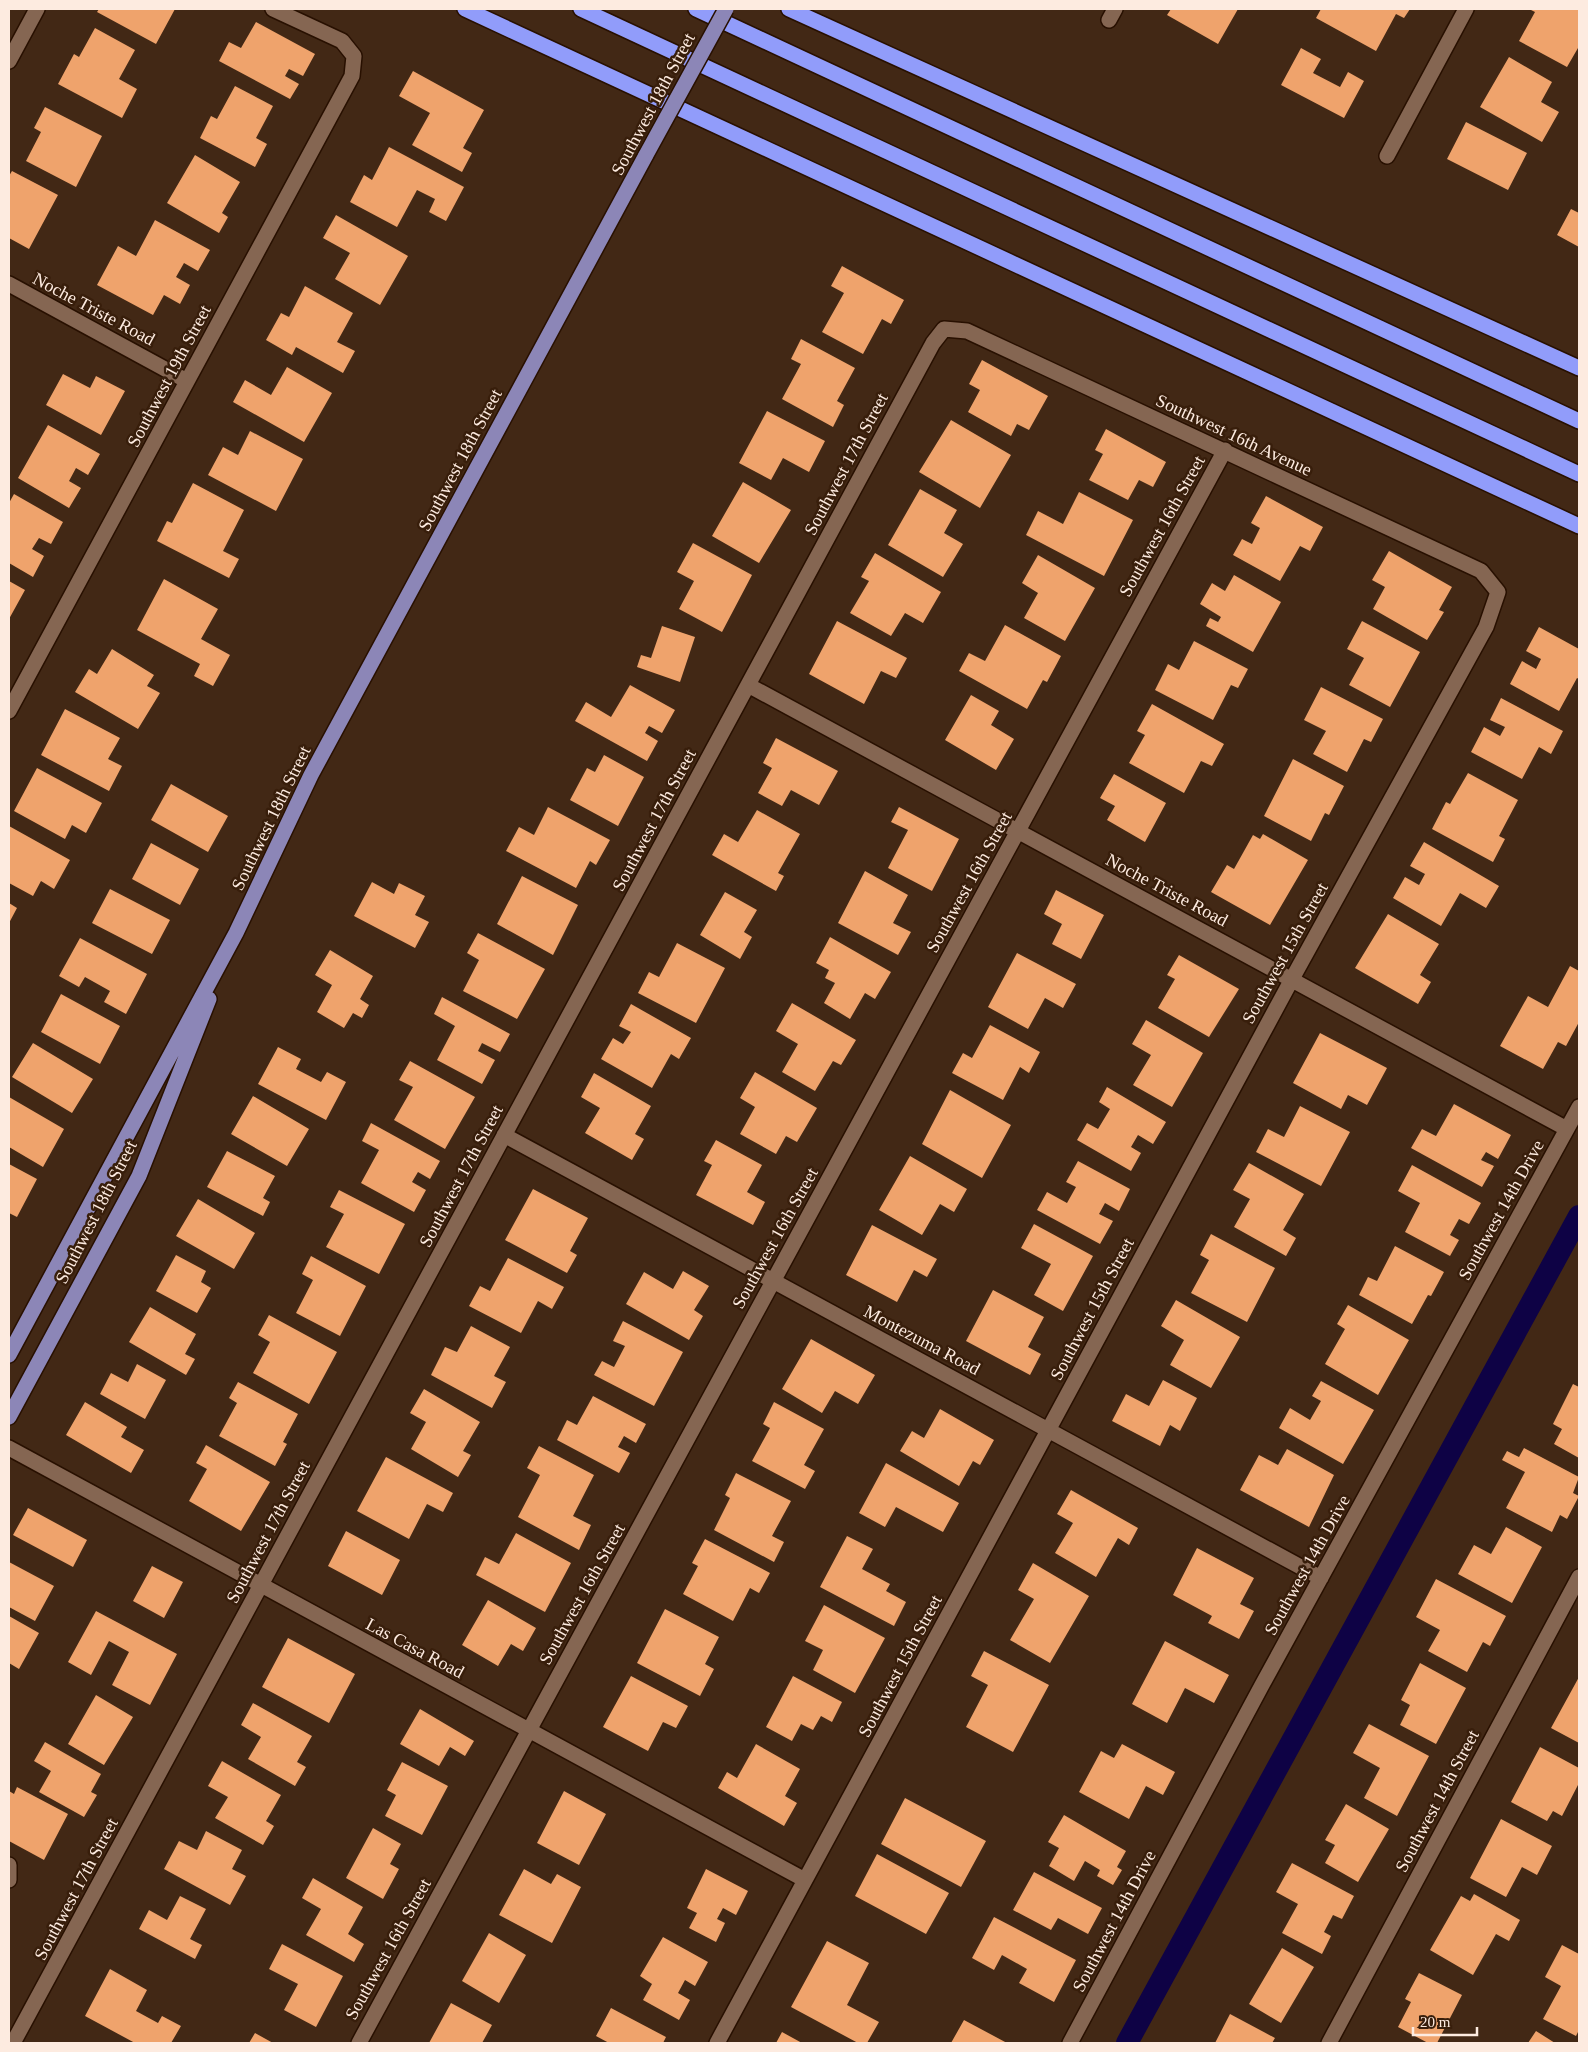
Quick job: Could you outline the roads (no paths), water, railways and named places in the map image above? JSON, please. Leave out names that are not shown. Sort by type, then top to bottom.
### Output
[{"type":"highway","points":[[466,9],[1579,526]]},
{"type":"highway","points":[[581,9],[1579,474]]},
{"type":"highway","points":[[696,9],[1579,421]]},
{"type":"highway","points":[[789,9],[1579,368]]},
{"type":"main road","name":"Southwest 18th Street","points":[[9,1355],[236,933],[311,775],[726,9]]},
{"type":"main road","name":"Southwest 18th Street","points":[[9,1417],[139,1176],[236,933]]},
{"type":"street","points":[[9,61],[37,9]]},
{"type":"street","name":"Southwest 19th Street","points":[[9,711],[352,76],[354,56],[342,41],[273,9]]},
{"type":"street","points":[[1387,156],[1466,9]]},
{"type":"street","name":"Noche Triste Road","points":[[9,284],[187,381]]},
{"type":"street","name":"Southwest 16th Avenue","points":[[944,329],[967,331],[1481,571],[1498,592]]},
{"type":"street","name":"Southwest 17th Street","points":[[13,2043],[933,343],[944,329]]},
{"type":"street","name":"Southwest 16th Street","points":[[359,2043],[1225,450]]},
{"type":"street","name":"Southwest 15th Street","points":[[716,2043],[1292,979],[1486,626],[1498,592]]},
{"type":"street","name":"Noche Triste Road","points":[[748,685],[1567,1129]]},
{"type":"street","name":"Southwest 14th Drive","points":[[1070,2043],[1321,1578],[1579,1107]]},
{"type":"street","name":"Montezuma Road","points":[[504,1135],[1321,1578]]},
{"type":"street","name":"Las Casa Road","points":[[9,1448],[805,1880]]},
{"type":"street","name":"Southwest 14th Street","points":[[1329,2043],[1579,1577]]},
{"type":"street","points":[[9,1865],[9,1880]]},
{"type":"waterway","points":[[1127,2043],[1579,1216]]}]
